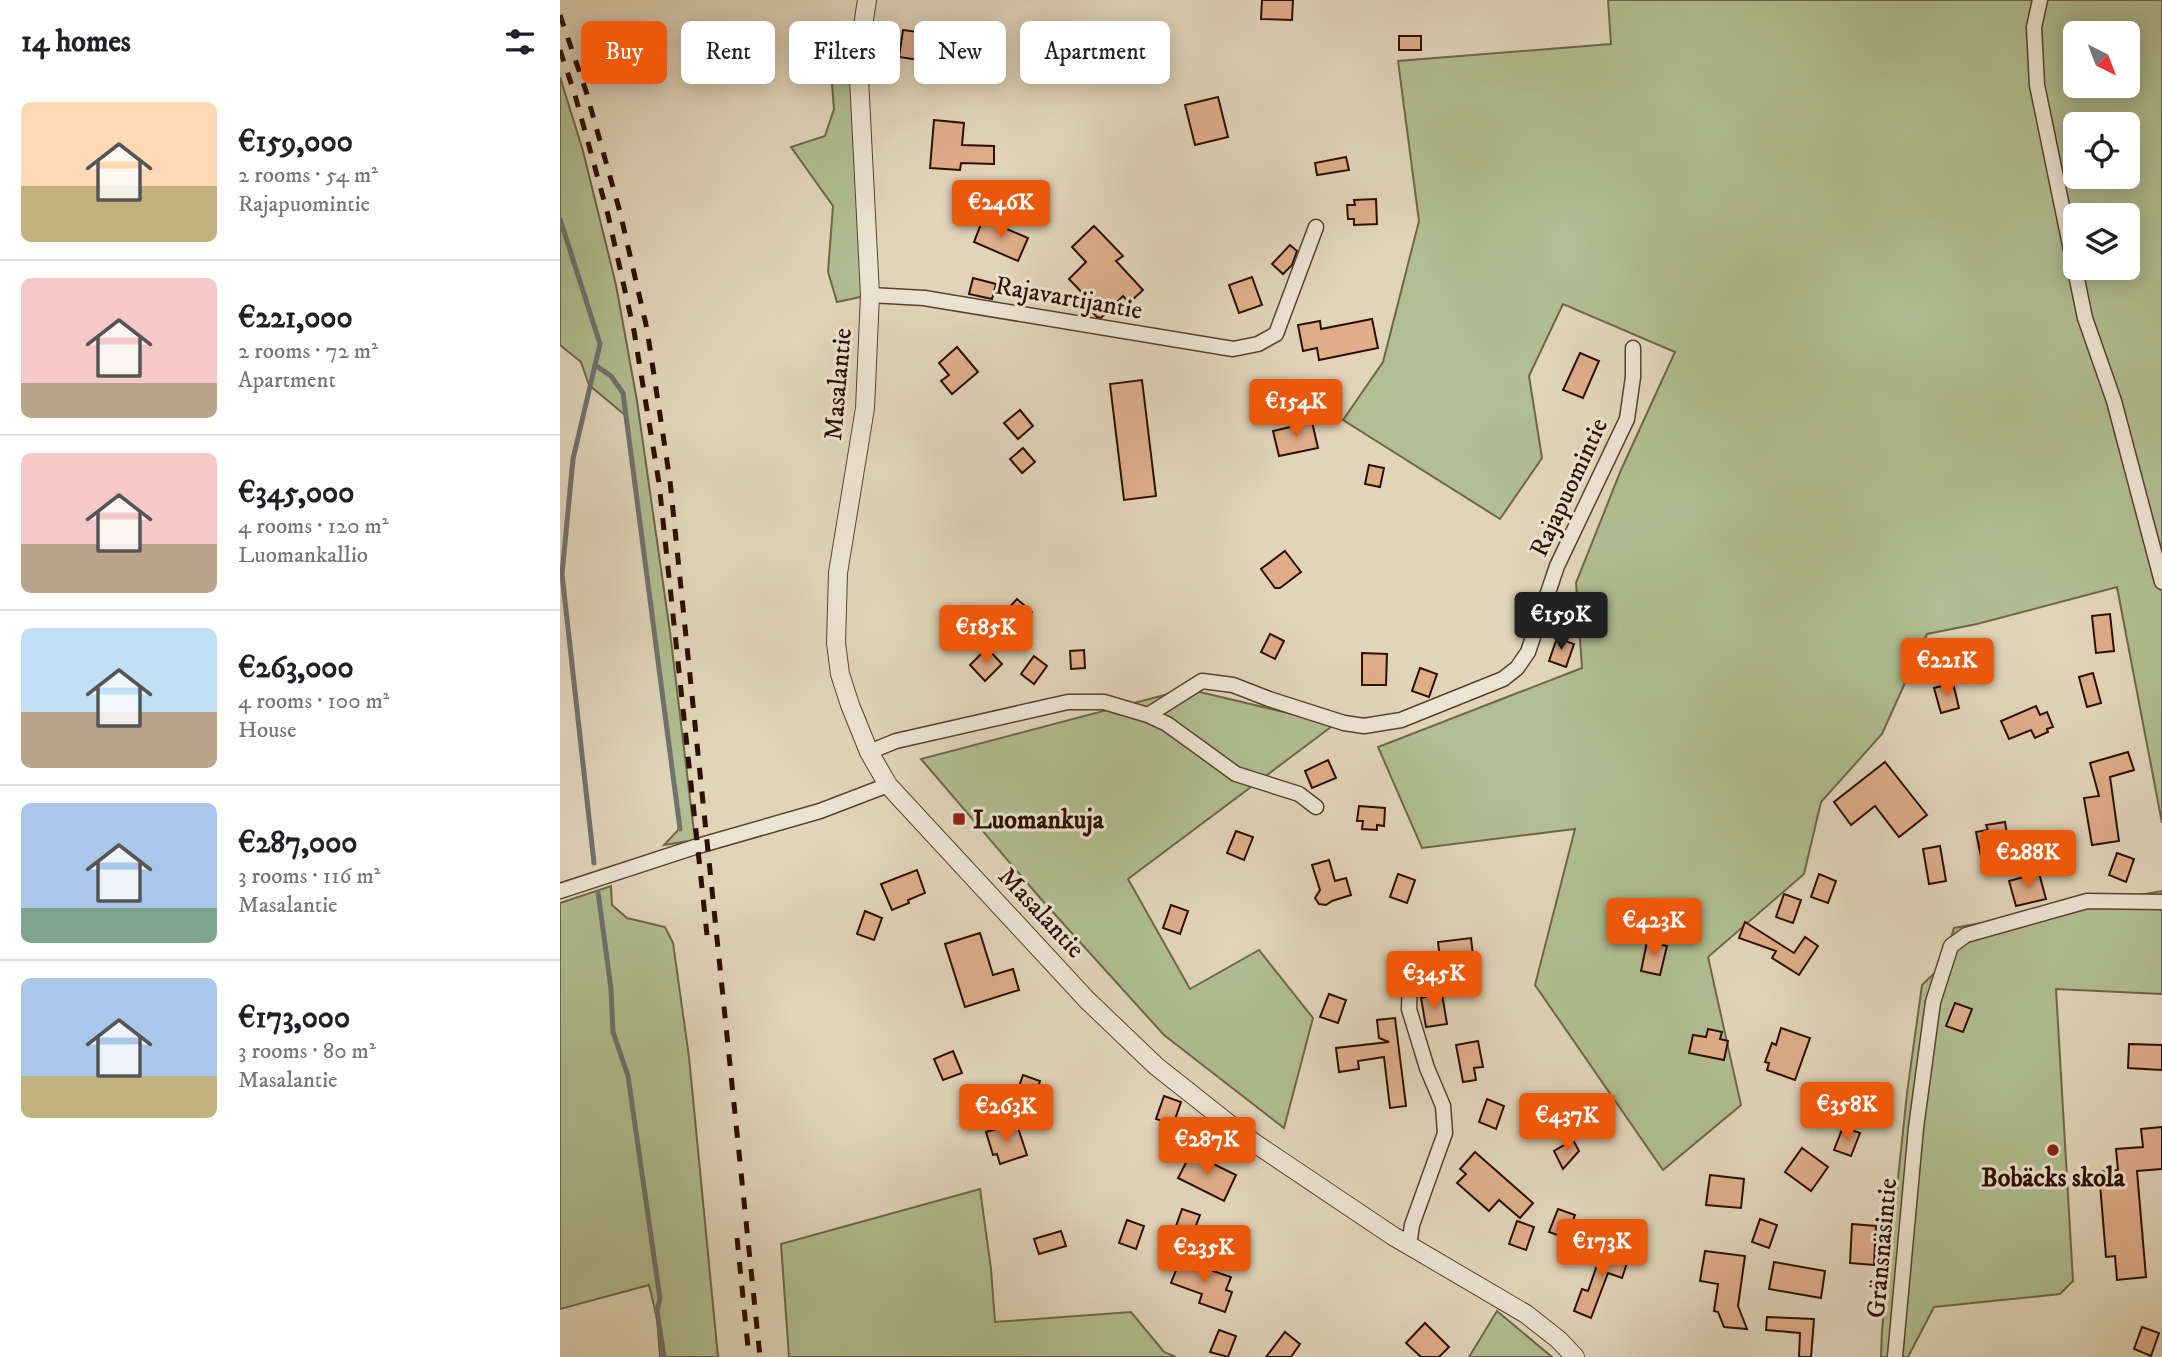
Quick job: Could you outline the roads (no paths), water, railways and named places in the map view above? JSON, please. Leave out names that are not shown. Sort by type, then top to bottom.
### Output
[{"type":"street","name":"Masalantie","points":[[867,0],[858,58],[870,295],[865,408],[835,605],[840,674],[869,752],[888,785],[1087,1000],[1156,1066],[1247,1138],[1409,1245],[1525,1314],[1559,1340],[1575,1357]]},
{"type":"street","points":[[2040,0],[2034,27],[2037,85],[2085,318],[2115,401],[2162,582]]},
{"type":"street","name":"Rajavartijantie","points":[[870,295],[924,298],[1233,349],[1258,344],[1276,334],[1316,227]]},
{"type":"street","name":"Rajapuomintie","points":[[1148,715],[1202,681],[1233,685],[1331,719],[1364,726],[1401,720],[1511,674],[1528,652],[1557,566],[1627,419],[1633,377],[1633,348]]},
{"type":"street","points":[[869,752],[896,741],[1068,702],[1104,702],[1148,715],[1167,724],[1236,774],[1299,794],[1316,807]]},
{"type":"street","points":[[560,891],[698,846],[820,811],[888,785]]},
{"type":"street","name":"Gränsnäsintie","points":[[1895,1357],[1916,1128],[1933,1002],[1951,946],[1966,935],[2087,901],[2162,902]]},
{"type":"street","points":[[1409,1245],[1412,1226],[1445,1133],[1443,1106],[1427,1068],[1409,1009],[1410,981]]},
{"type":"waterway","points":[[560,219],[600,344],[573,459],[562,574],[594,863]]},
{"type":"waterway","points":[[595,365],[611,376],[623,393],[680,829]]},
{"type":"waterway","points":[[598,892],[611,989],[613,1032],[628,1076],[660,1299],[657,1311],[664,1357]]},
{"type":"railway","points":[[560,15],[586,91],[620,212],[647,329],[670,481],[760,1357]]},
{"type":"railway","points":[[560,50],[608,215],[634,331],[659,483],[707,935]]},
{"type":"railway","points":[[737,1238],[749,1357]]},
{"type":"place","name":"Luomankuja","points":[[959,819]]},
{"type":"place","name":"Bobäcks skola","points":[[2053,1150]]}]
